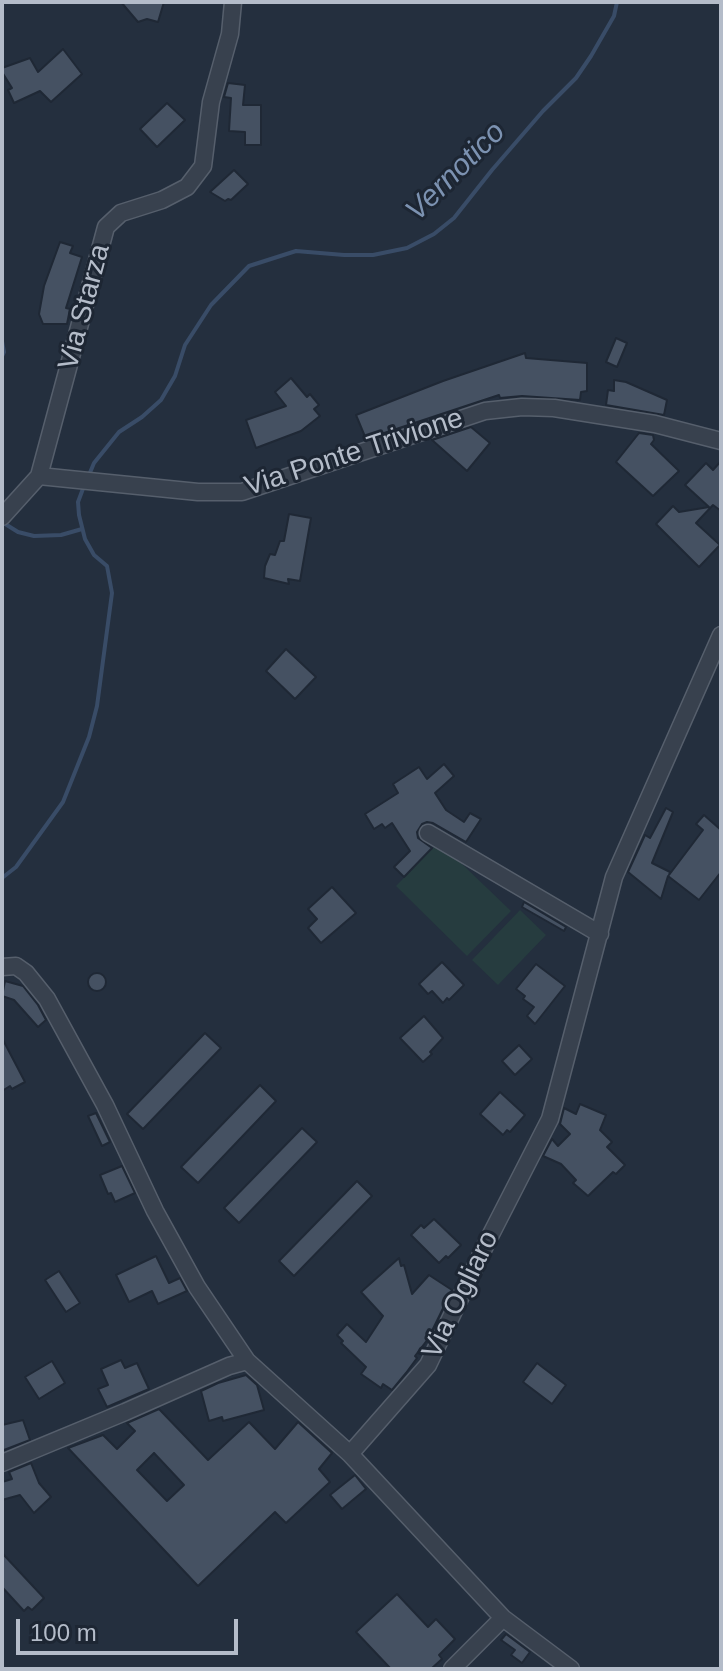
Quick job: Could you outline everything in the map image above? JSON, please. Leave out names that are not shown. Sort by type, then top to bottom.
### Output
[{"type":"street","name":"Via Starza","points":[[39,476],[106,227],[121,213],[162,200],[187,187],[203,166],[211,102],[230,34],[233,2]]},
{"type":"street","name":"Via Ponte Trivione","points":[[39,476],[198,492],[242,492],[485,411],[522,407],[554,408],[655,424],[721,441]]},
{"type":"street","points":[[2,517],[39,476]]},
{"type":"street","name":"Via Ogliaro","points":[[350,1454],[428,1365],[550,1119],[614,877],[721,635]]},
{"type":"street","points":[[428,833],[600,934]]},
{"type":"street","points":[[2,967],[16,966],[26,973],[47,999],[105,1105],[155,1211],[190,1275],[247,1361],[350,1454],[503,1618],[571,1669]]},
{"type":"street","points":[[2,1463],[247,1361]]},
{"type":"street","points":[[452,1669],[503,1618]]},
{"type":"green space","points":[[439,842],[511,911],[467,956],[396,886]]},
{"type":"green space","points":[[520,910],[546,935],[498,985],[472,960]]},
{"type":"building","points":[[121,2],[164,2],[158,22],[147,19],[138,22]]},
{"type":"building","points":[[63,49],[82,74],[51,102],[40,91],[14,103],[8,90],[12,88],[2,68],[30,58],[38,72]]},
{"type":"building","points":[[228,83],[245,85],[243,105],[261,105],[261,145],[245,145],[245,132],[229,131],[231,98],[224,97]]},
{"type":"building","points":[[167,103],[185,120],[157,147],[140,129]]},
{"type":"building","points":[[234,170],[248,184],[231,200],[225,201],[210,192]]},
{"type":"building","points":[[60,242],[73,246],[70,253],[82,257],[66,308],[70,309],[67,324],[43,324],[39,314],[44,286]]},
{"type":"building","points":[[616,338],[627,343],[617,367],[606,362]]},
{"type":"building","points":[[525,353],[526,358],[587,363],[587,391],[581,392],[580,400],[522,396],[500,398],[499,395],[366,439],[356,415]]},
{"type":"building","points":[[291,378],[307,397],[310,394],[319,405],[314,409],[320,416],[301,431],[256,448],[246,420],[286,406],[275,392]]},
{"type":"building","points":[[614,380],[667,400],[664,415],[606,405],[608,390],[614,391]]},
{"type":"building","points":[[471,427],[490,443],[467,471],[432,440]]},
{"type":"building","points":[[639,433],[653,435],[651,444],[679,471],[653,496],[616,462]]},
{"type":"building","points":[[721,461],[721,511],[713,505],[696,523],[720,545],[699,567],[656,524],[673,506],[679,512],[709,507],[685,485],[706,463],[713,470]]},
{"type":"building","points":[[289,514],[311,518],[300,581],[288,579],[289,584],[264,578],[270,554],[275,555],[280,541],[284,541]]},
{"type":"building","points":[[286,649],[316,677],[295,699],[266,671]]},
{"type":"building","points":[[444,764],[454,776],[435,793],[446,810],[464,822],[470,813],[481,819],[466,842],[433,823],[422,824],[417,832],[418,838],[432,848],[404,877],[394,867],[410,851],[392,823],[385,828],[382,824],[374,829],[365,814],[398,793],[393,784],[419,767],[427,779]]},
{"type":"building","points":[[666,808],[673,812],[652,863],[670,872],[669,875],[703,830],[696,824],[704,815],[721,830],[721,872],[699,900],[668,876],[661,899],[628,872],[645,835],[650,838]]},
{"type":"building","points":[[332,887],[356,913],[321,943],[308,928],[317,919],[308,909]]},
{"type":"building","points":[[524,902],[566,927],[564,931],[522,907]]},
{"type":"building","points":[[442,962],[464,985],[443,1003],[432,991],[428,994],[419,984]]},
{"type":"building","points":[[536,964],[565,986],[535,1024],[527,1016],[534,1007],[516,989]]},
{"type":"building","points":[[97,973],[106,982],[97,991],[88,982]]},
{"type":"building","points":[[5,981],[23,986],[38,1005],[46,1020],[38,1027],[14,1000],[2,996]]},
{"type":"building","points":[[424,1016],[443,1038],[423,1062],[400,1038]]},
{"type":"building","points":[[205,1033],[221,1048],[143,1129],[127,1114]]},
{"type":"building","points":[[2,1038],[25,1082],[2,1091]]},
{"type":"building","points":[[519,1045],[532,1059],[515,1075],[502,1061]]},
{"type":"building","points":[[260,1085],[276,1101],[198,1183],[181,1167]]},
{"type":"building","points":[[500,1092],[525,1115],[510,1132],[507,1130],[503,1135],[480,1114]]},
{"type":"building","points":[[580,1104],[606,1115],[600,1130],[612,1142],[607,1147],[625,1165],[588,1196],[573,1183],[576,1180],[561,1164],[543,1156],[552,1139],[558,1146],[570,1134],[560,1124],[564,1108],[576,1114]]},
{"type":"building","points":[[96,1113],[110,1142],[102,1146],[88,1116]]},
{"type":"building","points":[[302,1128],[317,1142],[239,1223],[224,1208]]},
{"type":"building","points":[[122,1166],[135,1193],[115,1202],[100,1175]]},
{"type":"building","points":[[357,1181],[372,1196],[294,1276],[279,1261]]},
{"type":"building","points":[[434,1219],[461,1245],[439,1263],[411,1235],[421,1225],[424,1228]]},
{"type":"building","points":[[156,1256],[169,1283],[180,1278],[187,1291],[158,1304],[152,1291],[129,1302],[116,1275]]},
{"type":"building","points":[[399,1258],[412,1294],[429,1275],[452,1290],[428,1339],[415,1356],[417,1358],[392,1390],[383,1384],[381,1388],[361,1374],[366,1367],[341,1343],[343,1341],[337,1335],[347,1324],[366,1342],[383,1316],[361,1292]]},
{"type":"building","points":[[59,1271],[80,1303],[66,1312],[45,1280]]},
{"type":"building","points":[[121,1360],[125,1368],[137,1363],[149,1389],[107,1407],[98,1389],[108,1385],[101,1369]]},
{"type":"building","points":[[52,1361],[65,1383],[39,1399],[25,1377]]},
{"type":"building","points":[[537,1363],[566,1385],[552,1404],[523,1382]]},
{"type":"building","points":[[246,1375],[257,1385],[264,1410],[223,1421],[222,1417],[209,1421],[201,1391]]},
{"type":"building","points":[[159,1409],[208,1460],[249,1422],[275,1449],[298,1422],[332,1453],[319,1469],[330,1482],[286,1523],[275,1512],[198,1586],[68,1448],[103,1435],[117,1449],[135,1431],[127,1423]],"holes":[[[154,1453],[184,1485],[167,1501],[137,1470]]]},
{"type":"building","points":[[23,1420],[30,1440],[4,1450],[2,1425]]},
{"type":"building","points":[[31,1463],[39,1483],[51,1497],[34,1513],[20,1495],[2,1500],[2,1482],[12,1479],[9,1472]]},
{"type":"building","points":[[355,1475],[366,1489],[342,1509],[330,1495]]},
{"type":"building","points":[[2,1553],[44,1598],[32,1610],[28,1607],[24,1611],[2,1587]]},
{"type":"building","points":[[397,1594],[428,1627],[436,1619],[455,1639],[439,1655],[442,1659],[431,1669],[391,1669],[356,1632]]},
{"type":"building","points":[[506,1634],[530,1652],[522,1663],[511,1655],[515,1650],[501,1640]]},
{"type":"waterway","name":"Vernotico","points":[[89,475],[94,463],[119,432],[161,400],[175,376],[185,345],[211,305],[249,266],[296,251],[373,255],[407,248],[434,234],[454,218],[543,111],[576,78],[614,16],[617,2]]},
{"type":"waterway","points":[[2,341],[2,356]]},
{"type":"waterway","points":[[2,878],[16,867],[63,802],[89,737],[97,706],[112,593],[107,566],[94,555],[85,539],[78,502],[84,486]]},
{"type":"waterway","points":[[2,522],[18,532],[34,536],[61,535],[82,529]]}]
